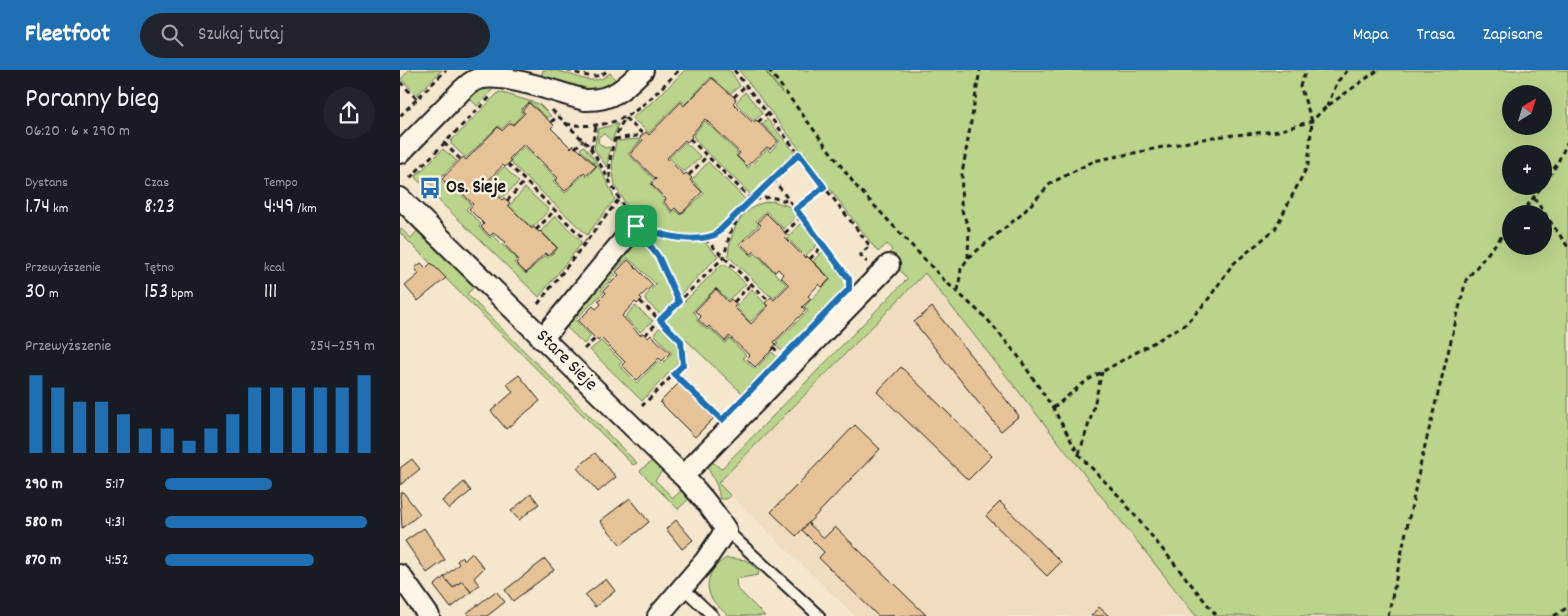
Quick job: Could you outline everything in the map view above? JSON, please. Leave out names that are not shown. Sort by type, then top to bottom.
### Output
[{"type":"street","points":[[400,153],[463,89],[479,78],[502,79],[585,100],[598,100],[617,94],[643,70]]},
{"type":"street","name":"Stare Sieje","points":[[400,198],[683,476],[708,502],[726,530]]},
{"type":"street","points":[[542,338],[636,226]]},
{"type":"street","points":[[683,476],[880,264]]},
{"type":"street","points":[[658,616],[705,562],[726,530]]},
{"type":"street","points":[[400,575],[429,616]]},
{"type":"lane","points":[[726,530],[819,616]]},
{"type":"lane","points":[[682,588],[713,616]]},
{"type":"path","points":[[400,116],[446,70]]},
{"type":"path","points":[[567,70],[591,77],[602,76],[608,70]]},
{"type":"path","points":[[734,70],[870,246],[861,253],[861,256],[868,263],[880,264]]},
{"type":"path","points":[[769,70],[856,186],[944,280],[987,319],[1018,356],[1053,408],[1079,455],[1119,496],[1217,616]]},
{"type":"path","points":[[968,258],[970,229],[961,208],[962,174],[980,70]]},
{"type":"path","points":[[1053,408],[1086,381],[1186,324],[1207,301],[1232,266],[1275,229],[1308,164],[1312,121],[1300,86],[1306,70]]},
{"type":"path","points":[[1326,107],[1338,81],[1348,70]]},
{"type":"path","points":[[957,292],[961,269],[968,258],[1022,214],[1051,184],[1094,161],[1212,137],[1278,131],[1312,121],[1326,107],[1378,70]]},
{"type":"path","points":[[400,82],[417,99]]},
{"type":"path","points":[[734,98],[746,85]]},
{"type":"path","points":[[410,178],[492,96]]},
{"type":"path","points":[[547,106],[591,149],[610,179],[619,200],[659,258],[679,302]]},
{"type":"path","points":[[551,122],[561,112]]},
{"type":"path","points":[[758,122],[768,113]]},
{"type":"path","points":[[610,179],[610,158],[614,139],[625,118],[642,133],[636,136],[614,139]]},
{"type":"path","points":[[591,149],[596,126]]},
{"type":"path","points":[[690,139],[752,200]]},
{"type":"path","points":[[575,148],[583,140]]},
{"type":"path","points":[[1552,172],[1558,164],[1568,141]]},
{"type":"path","points":[[444,143],[460,159]]},
{"type":"path","points":[[636,226],[681,240],[705,239],[715,235],[799,154]]},
{"type":"path","points":[[689,175],[707,156]]},
{"type":"path","points":[[508,164],[586,241]]},
{"type":"path","points":[[773,179],[849,279],[850,284]]},
{"type":"path","points":[[507,201],[525,181]]},
{"type":"path","points":[[796,209],[824,187]]},
{"type":"path","points":[[1528,205],[1536,195]]},
{"type":"path","points":[[752,200],[771,197],[791,202]]},
{"type":"path","points":[[1534,198],[1568,247]]},
{"type":"path","points":[[538,304],[619,200]]},
{"type":"path","points":[[804,202],[808,208]]},
{"type":"path","points":[[536,230],[555,210]]},
{"type":"path","points":[[645,335],[724,257],[730,233],[742,211]]},
{"type":"path","points":[[784,234],[802,216]]},
{"type":"path","points":[[1388,616],[1421,462],[1466,280],[1502,236]]},
{"type":"path","points":[[705,239],[768,300]]},
{"type":"path","points":[[810,259],[824,245]]},
{"type":"path","points":[[734,302],[752,284]]},
{"type":"path","points":[[640,301],[681,341],[683,365],[642,406]]},
{"type":"path","points":[[584,349],[595,338]]},
{"type":"path","points":[[1079,455],[1092,414],[1102,372]]},
{"type":"path","points":[[674,374],[722,420]]},
{"type":"path","points":[[1554,616],[1568,607]]},
{"type":"shaded area","points":[[925,273],[1196,616],[855,616],[718,483]]},
{"type":"green space","points":[[409,70],[442,70],[416,94],[401,79]]},
{"type":"green space","points":[[543,70],[558,71],[592,80],[598,80],[610,73],[617,82],[616,84],[589,92],[541,77]]},
{"type":"green space","points":[[685,70],[730,70],[740,86],[729,94],[711,77],[685,104],[681,100],[649,133],[632,118],[656,99]]},
{"type":"green space","points":[[739,70],[764,70],[782,93],[765,70],[1568,70],[1568,616],[1196,616],[925,273],[718,483],[731,496],[727,499],[720,499],[717,486],[706,464],[708,462],[714,463],[721,469],[907,279],[888,254],[892,250],[887,244],[878,252]]},
{"type":"green space","points":[[497,85],[477,106],[471,100],[471,92],[477,88]]},
{"type":"green space","points":[[499,92],[539,104],[551,116],[547,118],[529,102],[520,111],[523,113],[513,124],[510,121],[502,129],[498,126],[466,158],[451,144],[451,141]]},
{"type":"green space","points":[[745,92],[762,114],[753,121],[736,103]]},
{"type":"green space","points":[[767,119],[795,153],[754,195],[751,195],[696,141],[693,135],[705,121],[738,153],[736,156],[748,168],[767,149],[770,152],[780,141],[762,124]]},
{"type":"green space","points":[[618,124],[612,141],[604,134],[599,136],[598,142],[605,148],[610,147],[607,167],[594,149],[598,129]]},
{"type":"green space","points":[[640,139],[628,154],[654,179],[650,184],[664,199],[662,202],[672,213],[675,210],[681,215],[704,193],[692,180],[708,162],[746,202],[721,228],[712,234],[680,236],[649,227],[634,218],[615,186],[612,164],[616,141]]},
{"type":"green space","points":[[685,142],[701,157],[684,172],[669,158]]},
{"type":"green space","points":[[524,146],[556,178],[553,181],[565,193],[584,174],[587,177],[597,166],[580,149],[584,146],[593,158],[615,199],[587,235],[511,163],[511,159]]},
{"type":"green space","points":[[443,149],[457,161],[439,179],[451,190],[454,187],[471,204],[466,209],[481,224],[479,227],[490,238],[493,235],[517,259],[514,263],[526,274],[545,255],[548,258],[558,248],[541,231],[555,216],[581,241],[581,244],[539,297],[431,193],[435,189],[426,179],[421,183],[416,179],[416,176]]},
{"type":"green space","points":[[504,167],[519,182],[502,198],[487,183]]},
{"type":"green space","points":[[525,188],[549,210],[531,227],[509,206]]},
{"type":"green space","points":[[773,201],[788,206],[796,214],[795,217],[784,229],[766,211],[756,221],[759,224],[739,244],[751,256],[755,253],[787,285],[774,298],[728,256],[732,236],[740,219],[753,207]]},
{"type":"green space","points":[[800,224],[803,224],[817,243],[805,256],[787,238]]},
{"type":"green space","points":[[400,228],[411,238],[419,229],[475,282],[475,286],[467,294],[637,463],[633,465],[400,233]]},
{"type":"green space","points":[[637,233],[656,257],[674,300],[660,314],[645,300],[645,297],[656,284],[628,258],[613,272],[616,275],[601,290],[604,292],[575,320],[591,336],[584,344],[564,325]]},
{"type":"green space","points":[[654,236],[685,243],[704,242],[718,256],[679,296],[668,269],[650,239]]},
{"type":"green space","points":[[824,252],[847,281],[846,286],[783,352],[776,346],[778,344],[776,342],[808,311],[804,307],[831,279],[813,261]]},
{"type":"green space","points":[[721,265],[727,265],[746,284],[728,300],[716,288],[693,311],[698,317],[696,320],[707,330],[709,328],[725,343],[729,338],[746,355],[743,358],[755,369],[772,352],[777,357],[742,393],[667,322],[667,319]]},
{"type":"green space","points":[[752,289],[767,306],[750,322],[736,307]]},
{"type":"green space","points":[[635,306],[653,321],[640,332],[625,317]]},
{"type":"green space","points":[[660,327],[677,343],[678,363],[642,401],[590,350],[601,341],[622,362],[619,365],[637,383],[658,361],[662,364],[672,353],[654,334]]},
{"type":"green space","points":[[653,460],[663,470],[655,480],[673,498],[682,490],[691,497],[678,509],[640,471]]},
{"type":"green space","points":[[727,558],[746,560],[759,571],[758,575],[736,579],[737,588],[765,616],[729,616],[713,601],[708,589],[709,578],[714,568]]},
{"type":"building","points":[[712,78],[734,97],[736,100],[733,103],[753,123],[756,120],[778,141],[770,149],[767,147],[747,166],[737,156],[740,153],[705,119],[691,135],[692,137],[687,142],[685,140],[667,158],[684,175],[686,173],[692,178],[690,180],[702,192],[681,214],[675,208],[672,211],[664,202],[666,199],[651,184],[656,179],[630,154],[643,140],[640,137],[646,132],[649,135],[681,102],[684,106]]},
{"type":"building","points":[[529,103],[554,125],[551,128],[571,148],[573,145],[596,166],[587,175],[584,172],[565,191],[555,181],[558,178],[524,144],[509,159],[511,161],[505,167],[503,165],[486,183],[502,200],[504,198],[510,203],[508,205],[532,229],[534,227],[540,231],[557,248],[548,256],[545,253],[526,273],[516,263],[519,260],[504,244],[506,242],[493,233],[490,236],[481,227],[484,224],[469,209],[473,204],[454,185],[451,188],[442,179],[463,157],[466,160],[498,127],[502,131],[510,123],[513,125],[525,113],[522,111]]},
{"type":"building","points":[[766,213],[783,230],[787,236],[785,238],[805,258],[807,256],[830,279],[822,287],[819,284],[808,296],[811,299],[802,307],[806,310],[774,342],[776,344],[772,350],[755,367],[746,358],[749,355],[729,336],[725,341],[709,326],[707,328],[698,320],[701,317],[695,311],[716,289],[728,302],[731,299],[737,304],[734,307],[751,324],[768,306],[765,303],[771,297],[774,300],[789,285],[781,277],[783,274],[778,269],[775,272],[755,251],[751,254],[741,244],[761,225],[758,222]]},
{"type":"building","points":[[628,260],[653,285],[640,297],[642,299],[637,304],[635,302],[622,316],[640,335],[643,333],[648,338],[651,335],[670,353],[662,361],[659,358],[637,380],[622,365],[625,362],[601,338],[598,341],[578,321],[593,306],[596,309],[601,304],[598,301],[606,293],[604,290],[619,275],[616,272]]},
{"type":"building","points":[[421,263],[426,268],[431,263],[446,278],[418,301],[405,286],[419,274],[415,268]]},
{"type":"building","points":[[932,307],[1019,416],[1001,431],[914,322]]},
{"type":"building","points":[[901,367],[992,456],[968,480],[877,392]]},
{"type":"building","points":[[519,375],[540,401],[506,429],[491,411],[513,392],[507,384]]},
{"type":"building","points":[[679,383],[714,418],[695,437],[660,402]]},
{"type":"building","points":[[855,425],[880,449],[796,536],[771,512]]},
{"type":"building","points":[[595,453],[616,477],[598,492],[577,468]]},
{"type":"building","points":[[412,459],[420,469],[400,485],[400,468]]},
{"type":"building","points":[[464,482],[471,491],[449,509],[442,501]]},
{"type":"building","points":[[403,492],[420,514],[402,528],[400,494]]},
{"type":"building","points":[[531,494],[539,504],[519,520],[511,511]]},
{"type":"building","points":[[630,498],[649,522],[621,545],[600,521]]},
{"type":"building","points":[[1000,502],[1061,562],[1047,576],[986,516]]},
{"type":"building","points":[[676,520],[693,540],[682,549],[666,529]]},
{"type":"building","points":[[808,523],[824,538],[835,527],[926,615],[878,616],[819,558],[824,552],[802,530]]},
{"type":"building","points":[[424,528],[445,560],[427,573],[405,541]]},
{"type":"building","points":[[472,553],[484,568],[474,578],[479,585],[471,592],[462,581],[453,588],[444,577],[459,564],[457,561],[462,557],[465,560]]},
{"type":"building","points":[[545,559],[554,570],[513,601],[505,590]]},
{"type":"building","points":[[444,577],[453,588],[462,581],[471,592],[451,608],[434,586]]},
{"type":"building","points":[[606,579],[615,591],[595,607],[585,595]]},
{"type":"building","points":[[496,591],[505,602],[487,616],[470,616],[467,613]]},
{"type":"building","points":[[1099,607],[1109,616],[1091,616]]},
{"type":"place","name":"Os. Sieje","points":[[430,188]]},
{"type":"route","points":[[799,154],[824,187],[796,209],[849,279],[849,289],[722,420],[674,374],[683,365],[681,341],[660,320],[679,302],[668,274],[659,258],[636,226],[681,240],[705,239],[715,235],[725,228],[799,154]]}]
